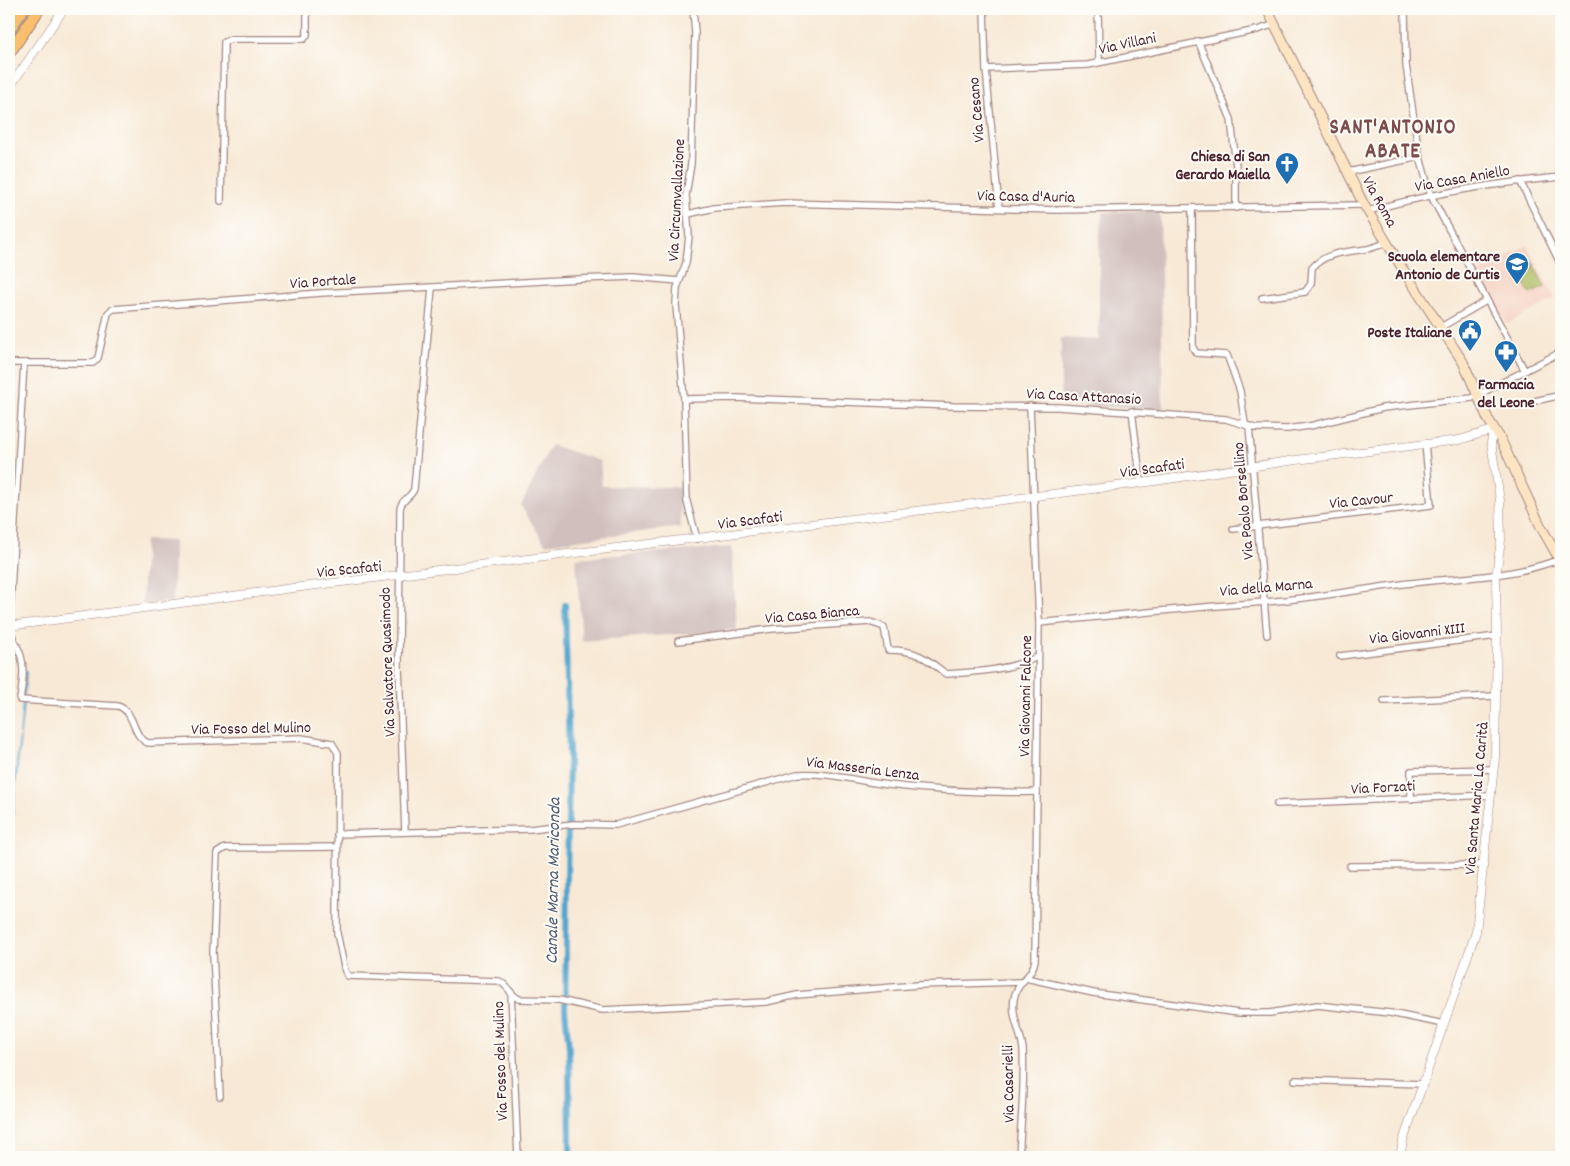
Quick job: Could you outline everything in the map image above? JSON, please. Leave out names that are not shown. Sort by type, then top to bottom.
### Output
[{"type":"highway","points":[[9,30],[23,9]]},
{"type":"highway","points":[[9,40],[30,9]]},
{"type":"highway","points":[[9,53],[39,9]]},
{"type":"main road","name":"Via Roma","points":[[1266,9],[1366,208],[1463,362],[1477,396],[1500,438],[1541,527],[1560,560]]},
{"type":"street","points":[[9,88],[64,9]]},
{"type":"street","points":[[221,201],[224,42],[231,39],[301,40],[306,38],[307,9]]},
{"type":"street","name":"Via Circumvallazione","points":[[693,9],[696,33],[692,164],[686,195],[688,214],[687,256],[679,281],[676,305],[684,399],[687,502],[697,540]]},
{"type":"street","name":"Via Cesano","points":[[984,9],[986,68],[999,208]]},
{"type":"street","points":[[1098,9],[1099,61]]},
{"type":"street","points":[[1405,9],[1406,65],[1420,158],[1431,196],[1524,371]]},
{"type":"street","name":"Via Villani","points":[[986,68],[1088,65],[1099,61],[1257,30],[1273,25]]},
{"type":"street","points":[[1198,41],[1232,124],[1236,166],[1236,208]]},
{"type":"street","points":[[1348,172],[1420,158]]},
{"type":"street","name":"Via Casa Aniello","points":[[1366,208],[1520,181],[1561,177]]},
{"type":"street","points":[[1520,181],[1561,265]]},
{"type":"street","name":"Via Casa d'Auria","points":[[688,214],[714,208],[777,203],[999,208],[1366,208]]},
{"type":"street","name":"Via Paolo Borsellino","points":[[1192,208],[1193,348],[1196,353],[1227,355],[1240,391],[1254,467],[1267,635]]},
{"type":"street","points":[[1262,298],[1305,292],[1311,284],[1312,268],[1326,257],[1338,253],[1376,248],[1386,242]]},
{"type":"street","name":"Via Portale","points":[[9,363],[96,361],[108,312],[113,309],[321,292],[620,278],[679,281]]},
{"type":"street","name":"Via Salvatore Quasimodo","points":[[405,832],[398,576],[400,509],[402,501],[410,496],[414,489],[432,288]]},
{"type":"street","points":[[1441,327],[1486,301]]},
{"type":"street","points":[[1477,396],[1483,390],[1561,352]]},
{"type":"street","name":"Via Fosso del Mulino","points":[[24,363],[9,626],[10,634],[21,654],[23,667],[20,700],[118,706],[128,712],[139,736],[148,743],[301,738],[332,743],[338,753],[337,933],[345,970],[348,976],[499,981],[507,985],[510,991],[518,1157]]},
{"type":"street","points":[[1535,401],[1561,395]]},
{"type":"street","name":"Via Casa Attanasio","points":[[684,399],[736,398],[953,406],[1030,406],[1132,411],[1226,418],[1270,430],[1310,426],[1382,408],[1477,396]]},
{"type":"street","name":"Via Giovanni Falcone","points":[[1023,980],[1030,974],[1035,960],[1039,622],[1036,496],[1030,406]]},
{"type":"street","points":[[1132,411],[1141,483]]},
{"type":"street","name":"Via Scafati","points":[[9,626],[536,557],[697,540],[1141,483],[1459,440],[1494,430]]},
{"type":"street","name":"Via Santa Maria La Carità","points":[[1400,1157],[1403,1141],[1476,932],[1494,770],[1498,636],[1496,576],[1501,540],[1500,500],[1491,443],[1494,430]]},
{"type":"street","name":"Via Cavour","points":[[1233,529],[1431,505],[1425,444]]},
{"type":"street","name":"Via della Marna","points":[[1039,622],[1231,603],[1265,602],[1442,579],[1496,576],[1560,560]]},
{"type":"street","name":"Via Casa Bianca","points":[[678,642],[771,629],[870,622],[884,627],[888,650],[907,650],[926,657],[946,674],[988,672],[1020,664],[1038,657]]},
{"type":"street","name":"Via Giovanni XIII","points":[[1340,656],[1498,636]]},
{"type":"street","points":[[1384,701],[1496,696]]},
{"type":"street","points":[[1411,799],[1411,771],[1494,770]]},
{"type":"street","name":"Via Masseria Lenza","points":[[337,834],[530,829],[573,824],[623,824],[797,774],[815,773],[906,787],[996,793],[1037,792]]},
{"type":"street","name":"Via Forzati","points":[[1277,804],[1491,795]]},
{"type":"street","points":[[220,1096],[213,953],[217,853],[225,848],[337,846]]},
{"type":"street","points":[[1350,866],[1484,865]]},
{"type":"street","points":[[510,991],[514,997],[519,999],[559,1000],[604,1010],[766,1002],[797,995],[918,985],[1023,980],[1093,993],[1239,1013],[1270,1013],[1317,1005],[1390,1013],[1444,1024]]},
{"type":"street","name":"Via Casarielli","points":[[1019,1157],[1023,1093],[1022,1046],[1013,1009],[1014,998],[1023,980]]},
{"type":"street","points":[[1295,1080],[1423,1084]]},
{"type":"shaded area","points":[[1160,210],[1163,410],[1082,405],[1081,402],[1061,400],[1061,338],[1099,340],[1099,241],[1103,212]]},
{"type":"shaded area","name":"Scuola elementare Antonio de Curtis","points":[[1527,245],[1555,299],[1507,324],[1478,272]]},
{"type":"shaded area","points":[[551,445],[600,461],[602,486],[679,487],[681,527],[545,544],[521,506]]},
{"type":"shaded area","points":[[145,540],[174,541],[173,601],[142,605]]},
{"type":"shaded area","points":[[732,547],[737,630],[582,641],[576,558]]},
{"type":"green space","points":[[1531,259],[1545,287],[1530,294],[1516,267]]},
{"type":"waterway","name":"Canale Marna Mariconda","points":[[565,605],[569,756],[565,1009],[569,1048],[570,1157]]},
{"type":"waterway","points":[[9,850],[26,672]]},
{"type":"place","name":"Chiesa di San Gerardo Maiella","points":[[1287,185]]},
{"type":"place","name":"Scuola elementare Antonio de Curtis","points":[[1517,285]]},
{"type":"place","name":"Poste Italiane","points":[[1470,352]]},
{"type":"place","name":"Farmacia del Leone","points":[[1506,373]]},
{"type":"district","name":"SANT'ANTONIO ABATE","points":[[1393,138]]}]
